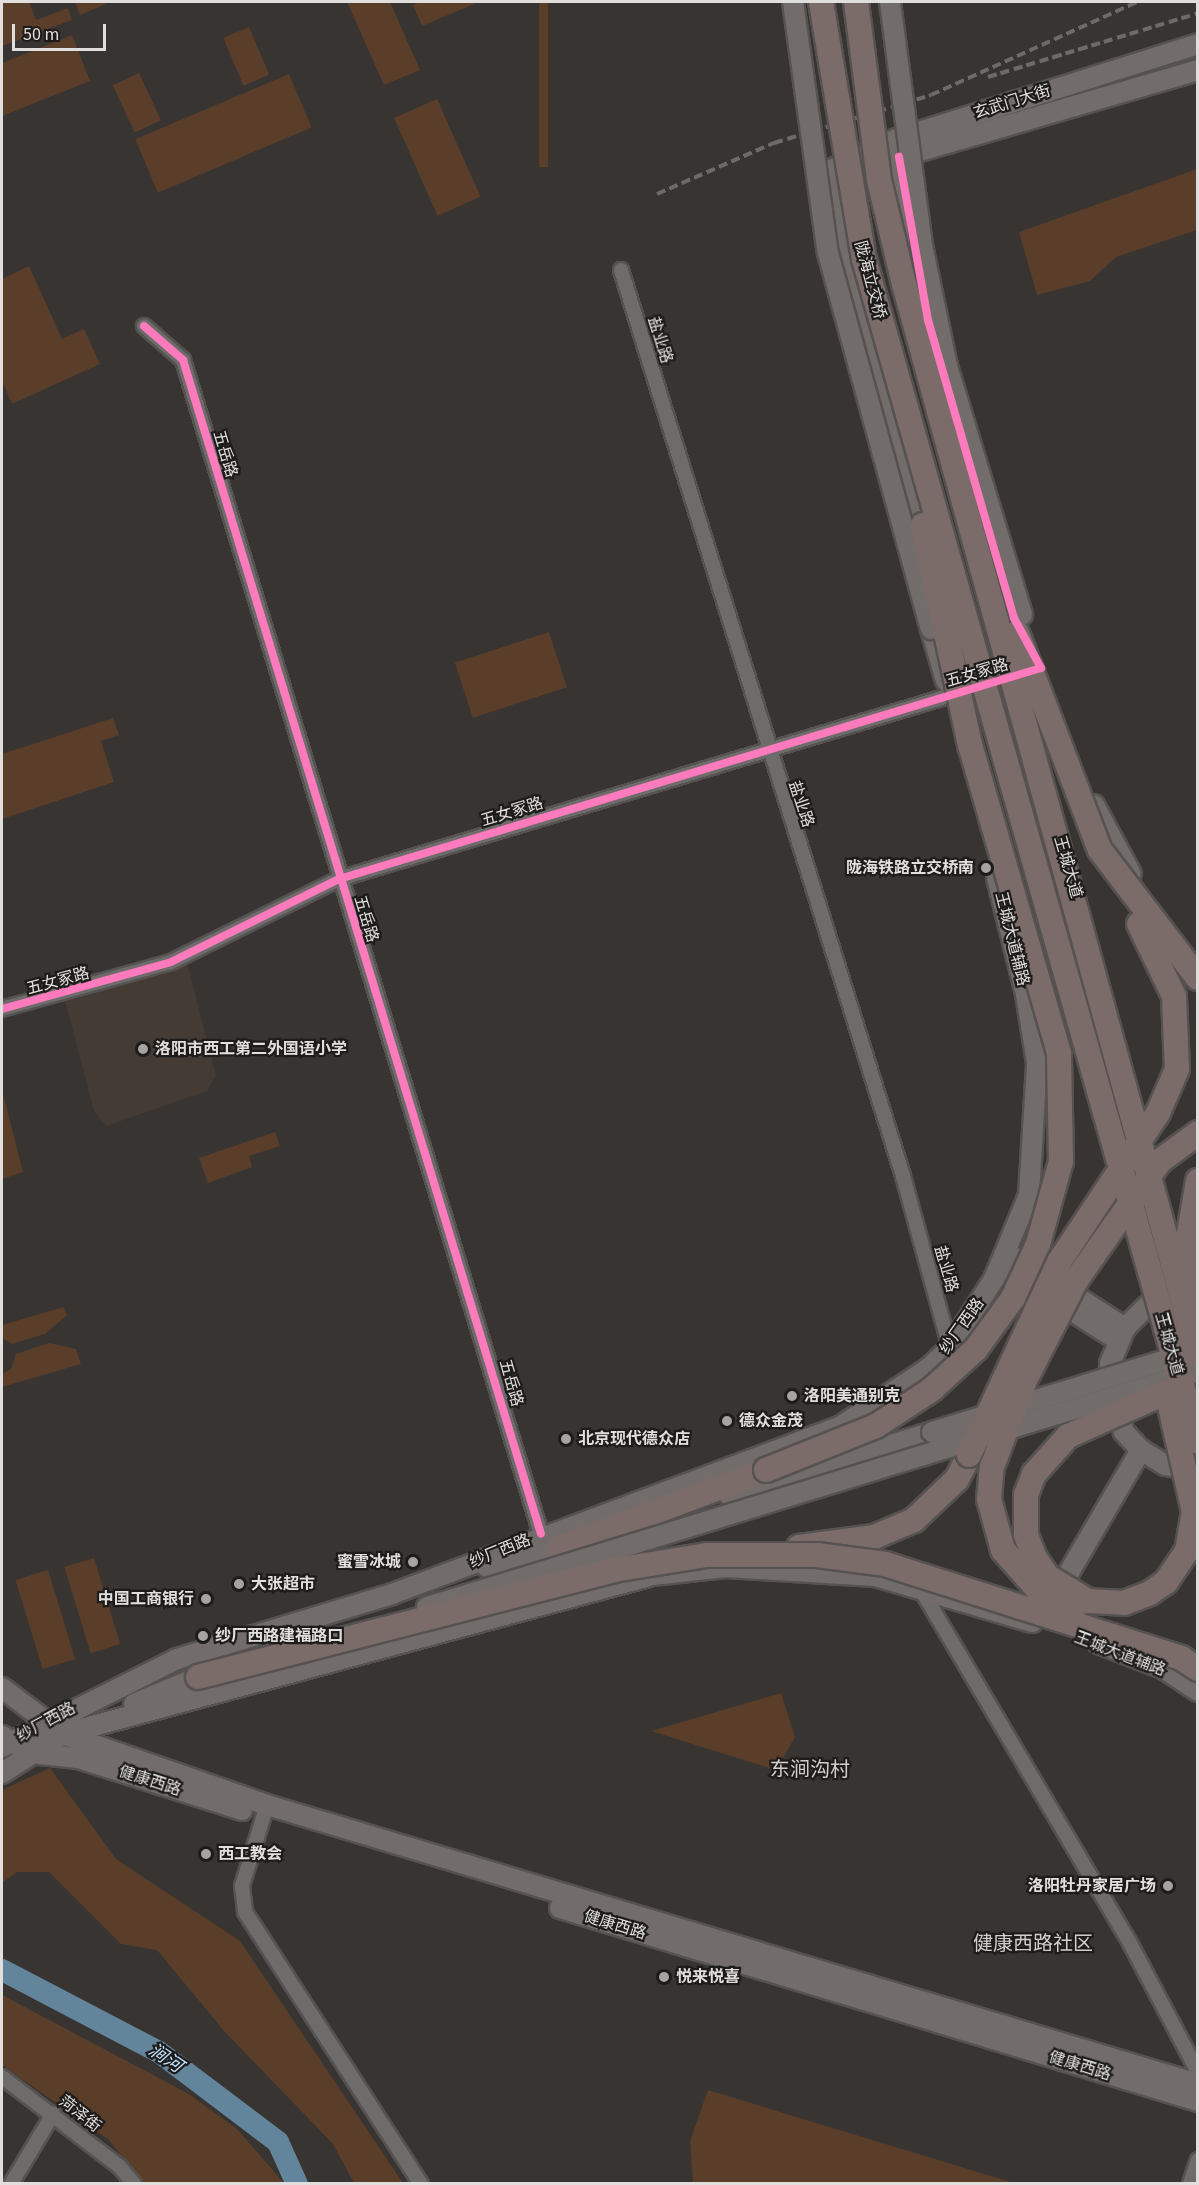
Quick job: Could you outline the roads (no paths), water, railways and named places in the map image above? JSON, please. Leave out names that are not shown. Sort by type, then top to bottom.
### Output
[{"type":"highway","name":"陇海立交桥","points":[[821,2],[864,259],[947,553]]},
{"type":"highway","name":"陇海立交桥","points":[[856,2],[879,180],[930,381]]},
{"type":"highway","points":[[550,1541],[766,1470],[876,1426],[931,1390],[976,1349],[1013,1298],[1038,1244],[1062,1151],[1059,1053],[970,745],[864,259]]},
{"type":"highway","points":[[198,1677],[614,1570],[707,1555],[874,1537],[914,1520],[957,1479],[1054,1272],[1158,1113],[1177,1069],[1174,996],[1100,850],[1059,754],[904,284]]},
{"type":"highway","name":"王城大道","points":[[930,381],[1074,889],[1197,1353]]},
{"type":"highway","name":"王城大道","points":[[947,553],[1197,1442]]},
{"type":"highway","points":[[1100,850],[1197,978]]},
{"type":"highway","points":[[1189,1664],[1081,1619],[1040,1592],[1003,1550],[989,1499],[1001,1437],[1077,1279],[1147,1176],[1197,1133]]},
{"type":"highway","points":[[1197,1181],[1188,1239],[1197,1302]]},
{"type":"highway","points":[[1138,1237],[1194,1512],[1192,1532],[1176,1570],[1150,1593],[1124,1603],[1088,1601],[1047,1576],[1035,1558],[1026,1535],[1026,1495],[1048,1455],[1068,1436],[1165,1393]]},
{"type":"highway","points":[[707,1555],[817,1555],[885,1564],[1189,1664]]},
{"type":"main road","name":"王城大道辅路","points":[[793,2],[828,253],[950,696],[1026,994],[1037,1063],[1029,1195],[1003,1258]]},
{"type":"main road","points":[[890,2],[922,245],[945,355],[1022,615],[1041,668],[1121,860],[1197,959]]},
{"type":"main road","name":"玄武门大街","points":[[950,696],[939,631],[831,170],[897,138],[1197,44]]},
{"type":"main road","name":"玄武门大街","points":[[1041,668],[1014,618],[928,320],[899,157],[1197,70]]},
{"type":"main road","points":[[1003,1258],[1122,1334]]},
{"type":"main road","name":"纱厂西路","points":[[4,1741],[177,1659],[392,1593],[550,1541],[841,1426],[950,1348],[1003,1258]]},
{"type":"main road","points":[[1196,1476],[1165,1465],[1141,1450],[1124,1432],[1112,1402],[1110,1363],[1122,1334],[1147,1306],[1175,1293],[1197,1290]]},
{"type":"main road","points":[[1043,1398],[1197,1343]]},
{"type":"main road","points":[[550,1541],[932,1432],[1197,1353]]},
{"type":"main road","points":[[63,1734],[198,1677],[1197,1371]]},
{"type":"main road","points":[[1165,1393],[1197,1382]]},
{"type":"main road","points":[[1038,1624],[1141,1450]]},
{"type":"main road","name":"纱厂西路","points":[[2,1773],[63,1734],[653,1575],[726,1567],[797,1567],[875,1576],[923,1593],[1038,1624]]},
{"type":"main road","name":"王城大道辅路","points":[[1038,1624],[1164,1668],[1197,1691]]},
{"type":"main road","name":"健康西路","points":[[2,1688],[63,1734],[265,1811],[1197,2101]]},
{"type":"main road","points":[[4,1741],[31,1753]]},
{"type":"main road","name":"健康西路","points":[[31,1753],[78,1758],[265,1811],[1197,2084]]},
{"type":"street","name":"盐业路","points":[[621,270],[766,748],[903,1176],[950,1348]]},
{"type":"street","name":"五岳路","points":[[144,326],[183,360],[339,879],[550,1541]]},
{"type":"street","name":"五女冢路","points":[[2,1009],[171,962],[339,879],[766,748],[1041,668]]},
{"type":"street","points":[[923,1593],[1131,1946],[1197,2072]]},
{"type":"street","points":[[265,1811],[242,1886],[245,1912],[421,2184]]},
{"type":"street","name":"菏泽街","points":[[2,2077],[53,2114],[134,2184]]},
{"type":"street","points":[[11,2184],[53,2114]]},
{"type":"street","points":[[1190,2184],[1197,2160]]},
{"type":"waterway","name":"涧河","points":[[2,1970],[159,2052],[278,2142],[297,2184]]},
{"type":"railway","points":[[657,194],[774,143],[931,95],[1137,2]]},
{"type":"railway","points":[[988,77],[1198,13]]},
{"type":"place","name":"陇海铁路立交桥南","points":[[986,868]]},
{"type":"place","name":"洛阳市西工第二外国语小学","points":[[143,1049]]},
{"type":"place","name":"洛阳美通别克","points":[[792,1396]]},
{"type":"place","name":"德众金茂","points":[[727,1421]]},
{"type":"place","name":"北京现代德众店","points":[[566,1439]]},
{"type":"place","name":"蜜雪冰城","points":[[413,1562]]},
{"type":"place","name":"大张超市","points":[[239,1584]]},
{"type":"place","name":"中国工商银行","points":[[206,1599]]},
{"type":"place","name":"纱厂西路建福路口","points":[[203,1636]]},
{"type":"place","name":"西工教会","points":[[206,1854]]},
{"type":"place","name":"洛阳牡丹家居广场","points":[[1168,1886]]},
{"type":"place","name":"悦来悦喜","points":[[664,1977]]},
{"type":"district","name":"东涧沟村","points":[[810,1770]]},
{"type":"district","name":"健康西路社区","points":[[1033,1944]]}]
